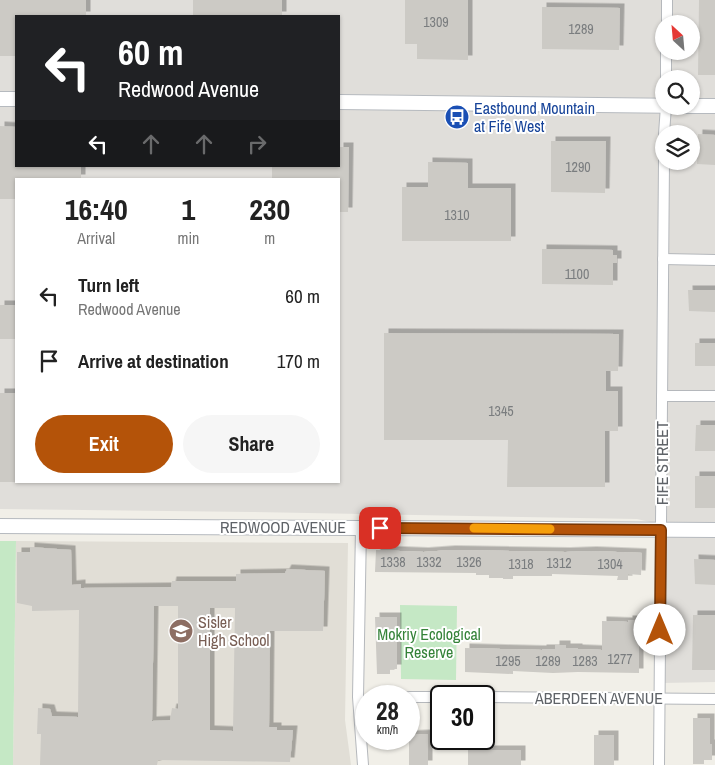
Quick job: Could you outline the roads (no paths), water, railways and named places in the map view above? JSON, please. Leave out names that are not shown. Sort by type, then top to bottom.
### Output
[{"type":"street","points":[[667,0],[667,15]]},
{"type":"street","points":[[0,99],[15,100]]},
{"type":"street","points":[[340,102],[655,106]]},
{"type":"street","points":[[700,106],[715,106]]},
{"type":"street","name":"FIFE STREET","points":[[660,765],[664,170]]},
{"type":"street","points":[[663,259],[715,260]]},
{"type":"street","points":[[662,396],[715,396]]},
{"type":"street","name":"REDWOOD AVENUE","points":[[0,526],[715,530]]},
{"type":"street","points":[[361,528],[362,685]]},
{"type":"street","name":"ABERDEEN AVENUE","points":[[495,697],[715,699]]},
{"type":"street","points":[[363,750],[363,765]]},
{"type":"place","name":"Eastbound Mountain at Fife West","points":[[457,117]]},
{"type":"place","name":"Sisler High School","points":[[181,631]]},
{"type":"park label","name":"Mokriy Ecological Reserve","points":[[429,643]]}]
